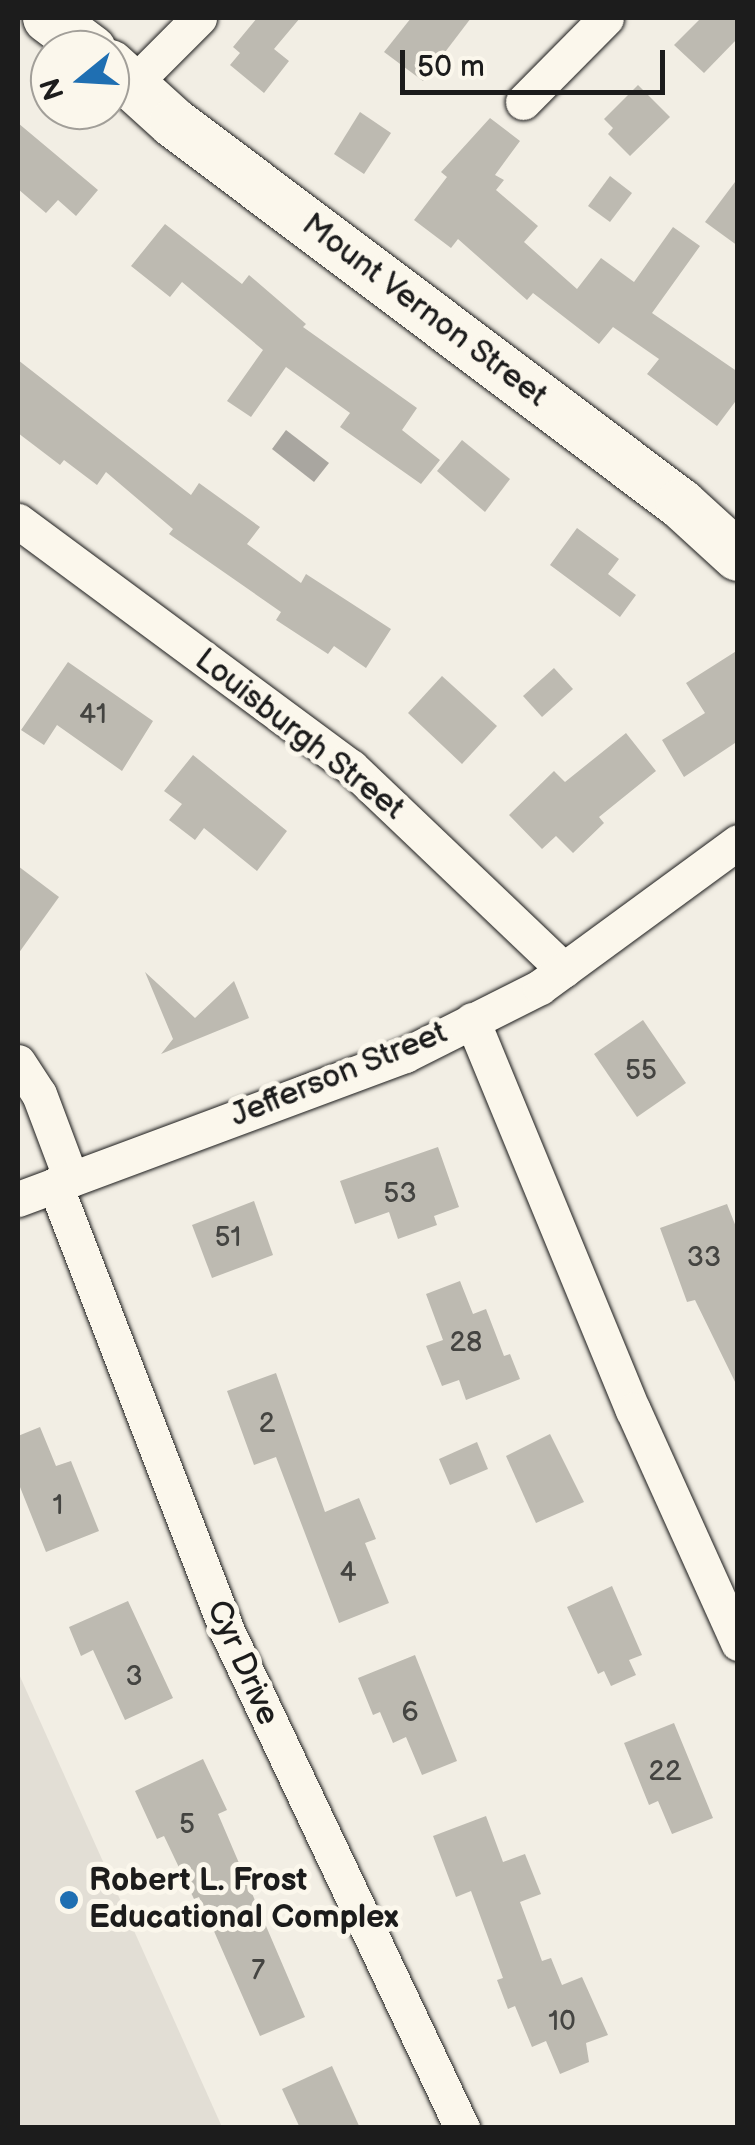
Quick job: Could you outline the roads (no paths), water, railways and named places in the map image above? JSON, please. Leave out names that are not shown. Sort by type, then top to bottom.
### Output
[{"type":"main road","name":"Mount Vernon Street","points":[[130,82],[174,123],[681,504],[738,556]]},
{"type":"street","points":[[130,68],[199,18]]},
{"type":"street","points":[[523,102],[606,18]]},
{"type":"street","name":"Louisburgh Street","points":[[18,521],[351,767],[564,970]]},
{"type":"street","name":"Jefferson Street","points":[[18,1199],[405,1055],[564,970],[738,842]]},
{"type":"street","points":[[472,1020],[633,1410],[738,1643]]},
{"type":"street","name":"Cyr Drive","points":[[18,1062],[39,1094],[63,1182],[226,1631],[462,2128]]},
{"type":"place","name":"Robert L. Frost Educational Complex","points":[[69,1900]]}]
